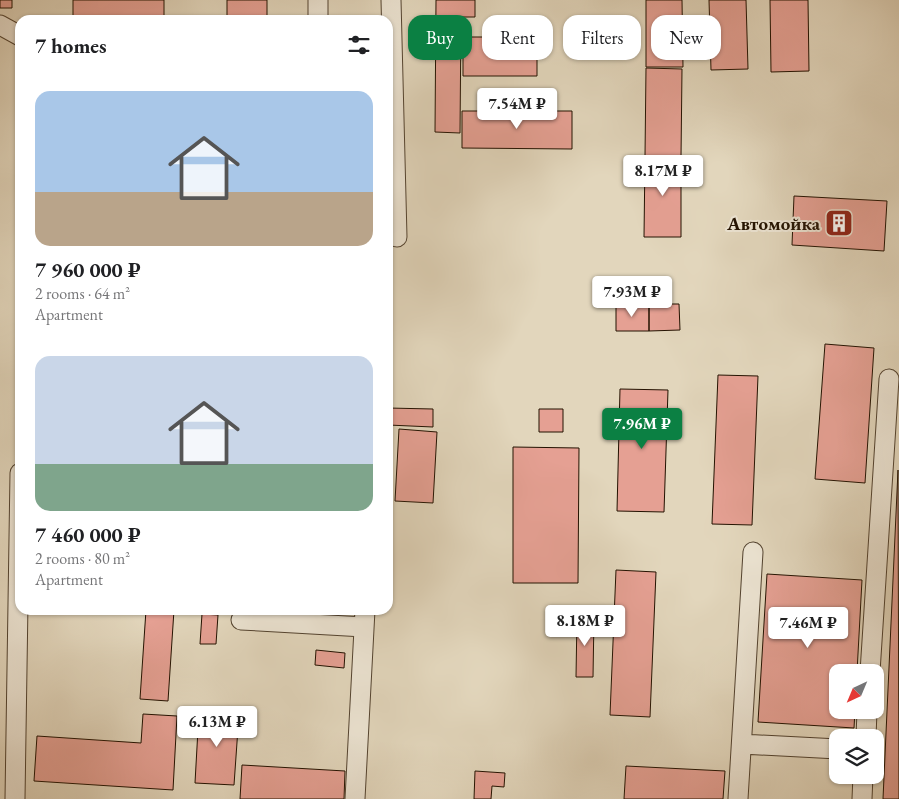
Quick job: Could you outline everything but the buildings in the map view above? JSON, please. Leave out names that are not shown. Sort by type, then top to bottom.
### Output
[{"type":"lane","points":[[318,0],[318,15]]},
{"type":"lane","points":[[391,0],[391,15]]},
{"type":"lane","points":[[0,25],[15,33]]},
{"type":"lane","points":[[393,79],[397,237]]},
{"type":"lane","points":[[871,664],[889,379]]},
{"type":"lane","points":[[738,799],[754,552]]},
{"type":"lane","points":[[15,799],[18,615]]},
{"type":"lane","points":[[240,620],[365,619],[355,799]]},
{"type":"lane","points":[[742,744],[829,749]]},
{"type":"lane","points":[[862,799],[863,784]]},
{"type":"place","name":"Автомойка","points":[[839,223]]}]
